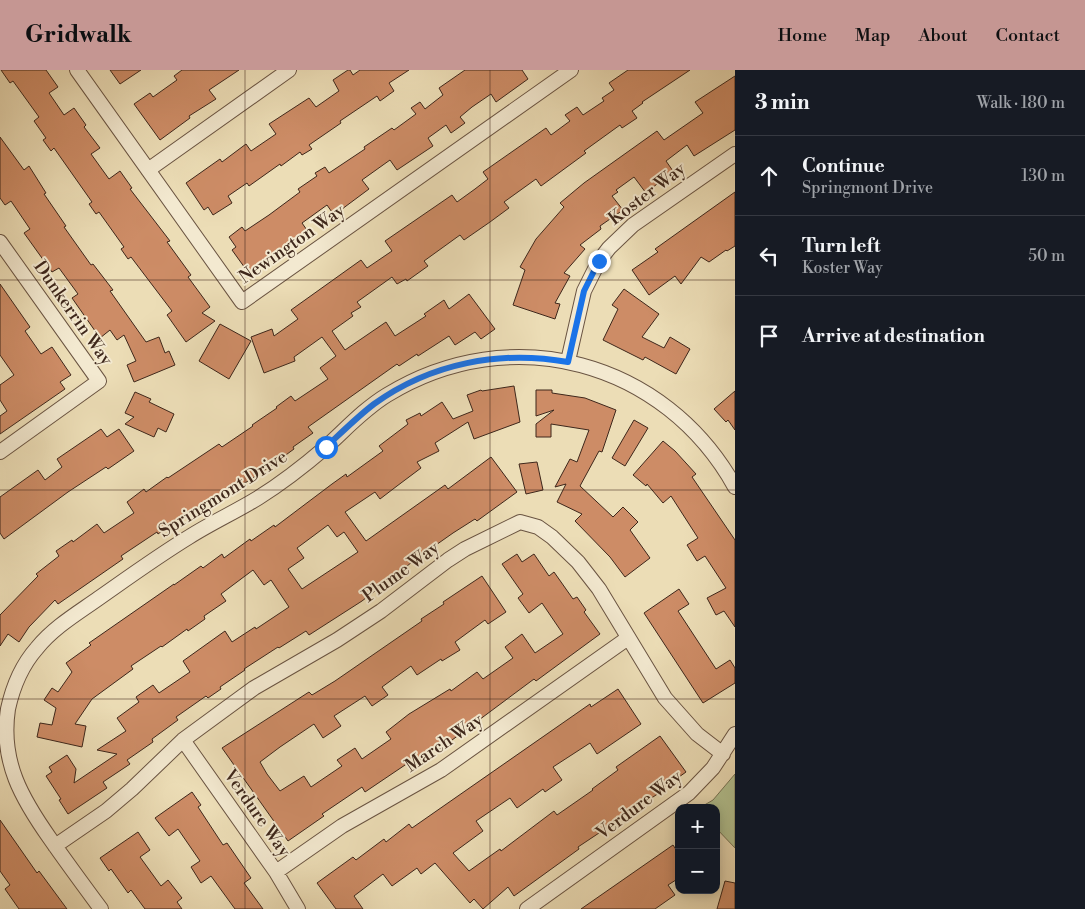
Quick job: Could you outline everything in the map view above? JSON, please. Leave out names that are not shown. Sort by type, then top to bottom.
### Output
[{"type":"street","name":"Newington Way","points":[[77,70],[242,302],[572,70]]},
{"type":"street","points":[[148,170],[289,70]]},
{"type":"street","name":"Koster Way","points":[[568,362],[584,291],[590,276],[609,248],[633,225],[735,154]]},
{"type":"street","name":"Dunkerrin Way","points":[[0,242],[99,381],[0,452]]},
{"type":"street","name":"Springmont Drive","points":[[101,909],[26,805],[12,776],[6,744],[4,710],[20,673],[33,652],[50,634],[152,561],[260,496],[294,473],[326,447],[360,415],[388,395],[418,379],[466,362],[500,357],[534,357],[568,362],[608,374],[639,388],[668,407],[704,442],[725,470],[735,488]]},
{"type":"street","name":"Plume Way","points":[[55,846],[106,811],[183,740],[254,688],[337,640],[465,549],[520,522],[538,527],[552,537],[578,562],[599,589],[655,685],[675,711],[697,734],[723,754]]},
{"type":"street","name":"March Way","points":[[276,872],[342,826],[441,770],[628,638]]},
{"type":"street","name":"Verdure Way","points":[[527,909],[682,798],[702,781],[723,754],[735,734]]},
{"type":"street","name":"Verdure Way","points":[[183,740],[276,872],[298,909]]},
{"type":"green space","points":[[735,774],[735,848],[720,832],[720,804],[706,804],[713,800]]},
{"type":"building","points":[[1,70],[46,70],[58,87],[49,93],[64,115],[74,108],[86,125],[84,127],[100,148],[91,154],[109,179],[120,171],[132,188],[130,189],[170,241],[167,242],[191,275],[188,277],[210,307],[202,313],[215,321],[186,342],[167,315],[172,311],[131,257],[128,259],[121,249],[124,247],[99,212],[96,214],[89,204],[92,202],[54,148],[51,151],[43,140],[46,138],[34,121],[39,117],[13,81],[10,83]]},
{"type":"building","points":[[110,70],[141,70],[120,84]]},
{"type":"building","points":[[182,70],[239,70],[209,90],[216,99],[189,116],[190,118],[160,140],[134,104],[150,93],[153,97],[177,80],[174,76]]},
{"type":"building","points":[[348,70],[353,75],[360,70],[409,70],[389,83],[394,91],[380,101],[377,96],[340,121],[341,123],[309,145],[312,149],[302,155],[300,152],[249,186],[247,183],[228,196],[232,203],[213,215],[208,207],[204,210],[186,183],[220,159],[222,162],[246,144],[251,151],[276,134],[269,124],[309,98],[316,107],[339,91],[333,80]]},
{"type":"building","points":[[465,70],[522,70],[528,79],[496,102],[491,94],[472,107],[460,117],[465,123],[451,133],[446,125],[428,138],[433,146],[397,170],[390,160],[362,180],[369,189],[334,215],[327,205],[302,223],[309,233],[250,275],[232,250],[236,247],[229,237],[242,227],[245,231],[300,192],[298,189],[317,176],[315,173],[325,167],[329,173],[392,128],[394,130],[416,114],[411,108],[420,102],[425,109],[443,95],[439,88]]},
{"type":"building","points":[[628,70],[690,70],[642,102],[632,111],[637,118],[622,128],[620,125],[541,186],[536,179],[504,202],[509,208],[464,240],[460,235],[424,261],[428,266],[407,281],[406,279],[397,284],[392,277],[357,302],[361,307],[351,313],[353,316],[332,331],[345,350],[386,322],[395,336],[426,316],[424,314],[444,300],[449,309],[469,294],[495,329],[481,339],[475,332],[455,345],[449,336],[418,356],[417,354],[399,366],[397,364],[308,427],[313,433],[268,468],[228,494],[227,491],[208,504],[206,501],[158,534],[157,532],[121,556],[123,559],[58,604],[55,600],[29,627],[19,642],[8,634],[0,646],[0,615],[38,576],[36,574],[59,556],[56,551],[72,540],[73,542],[97,524],[104,533],[134,513],[127,502],[144,489],[146,492],[219,444],[222,447],[253,426],[291,396],[295,401],[328,379],[320,368],[336,356],[322,337],[294,357],[295,361],[264,373],[251,337],[272,329],[274,336],[298,319],[291,310],[361,260],[367,268],[392,251],[385,241],[452,195],[457,202],[488,179],[483,172],[546,128],[551,135],[570,121],[565,115],[577,107],[583,115],[604,101],[602,98],[614,90],[609,83]]},
{"type":"building","points":[[735,76],[735,130],[694,156],[687,145],[666,161],[673,171],[646,193],[634,177],[616,190],[618,192],[612,196],[623,210],[600,226],[601,229],[580,245],[585,249],[564,273],[570,276],[555,303],[560,304],[555,319],[513,305],[525,270],[520,267],[536,239],[564,207],[560,203],[584,183],[657,131],[664,140],[703,113],[695,102]]},
{"type":"building","points":[[0,137],[24,170],[29,166],[46,193],[44,194],[66,226],[64,227],[91,265],[93,264],[113,290],[110,291],[146,342],[159,337],[165,353],[169,351],[175,365],[134,382],[127,365],[136,361],[124,335],[117,340],[110,330],[100,338],[72,298],[78,294],[59,268],[52,272],[24,233],[30,229],[11,201],[5,205],[0,198]]},
{"type":"building","points":[[735,192],[735,246],[709,262],[701,257],[681,284],[675,276],[649,295],[632,270],[658,252],[655,249]]},
{"type":"building","points":[[0,284],[30,327],[25,331],[41,354],[52,347],[71,375],[60,382],[65,389],[0,434],[0,416],[7,411],[0,400],[0,385],[14,375],[0,355]]},
{"type":"building","points":[[624,289],[659,314],[642,337],[664,348],[670,337],[690,349],[676,374],[645,357],[643,360],[603,340],[618,309],[612,305]]},
{"type":"building","points":[[220,324],[251,341],[229,379],[199,361]]},
{"type":"building","points":[[514,386],[520,422],[474,439],[468,422],[435,443],[439,451],[417,462],[421,468],[380,499],[375,492],[345,512],[366,541],[445,485],[448,489],[491,457],[517,492],[477,521],[475,519],[416,559],[362,601],[309,635],[306,631],[278,647],[244,669],[208,698],[206,696],[176,717],[178,720],[152,739],[153,742],[127,760],[130,764],[103,782],[107,788],[68,814],[46,776],[52,772],[49,767],[67,755],[76,769],[74,783],[117,754],[97,750],[126,731],[117,718],[139,702],[136,697],[153,685],[159,693],[190,672],[183,661],[225,631],[232,642],[289,607],[271,580],[264,585],[253,570],[221,594],[226,601],[204,616],[205,619],[131,666],[133,669],[92,699],[75,724],[86,726],[82,747],[37,737],[40,723],[52,725],[56,708],[44,700],[52,688],[58,692],[72,672],[66,663],[91,645],[89,643],[201,566],[203,568],[222,554],[224,558],[250,539],[251,541],[274,525],[275,527],[346,474],[347,477],[383,451],[379,446],[408,424],[406,420],[420,413],[421,416],[442,402],[453,419],[473,411],[467,395]],"holes":[[[328,525],[337,537],[344,532],[358,552],[302,589],[288,569],[304,558],[297,548]]]},
{"type":"building","points":[[536,390],[552,390],[552,393],[585,398],[616,410],[602,452],[599,451],[580,486],[613,517],[623,507],[638,522],[630,530],[650,558],[625,577],[610,557],[575,521],[582,514],[557,502],[566,484],[555,487],[570,459],[577,462],[589,430],[551,424],[551,437],[536,437],[536,424],[554,410],[536,416]]},
{"type":"building","points":[[735,391],[735,430],[728,420],[726,422],[714,409]]},
{"type":"building","points":[[135,392],[151,399],[149,402],[174,414],[166,432],[158,428],[154,437],[125,424],[134,417],[125,413]]},
{"type":"building","points":[[634,420],[648,428],[625,466],[612,458]]},
{"type":"building","points":[[101,429],[107,437],[119,429],[134,451],[108,469],[106,467],[68,492],[4,539],[0,533],[0,497],[38,470],[45,480],[62,467],[57,459]]},
{"type":"building","points":[[663,441],[696,474],[692,477],[735,540],[735,627],[724,611],[716,615],[707,598],[726,588],[705,556],[697,561],[687,545],[698,538],[671,496],[663,503],[647,484],[646,486],[633,475]]},
{"type":"building","points":[[537,462],[543,490],[526,494],[519,464]]},
{"type":"building","points":[[517,554],[522,562],[534,554],[549,576],[554,572],[573,599],[577,597],[586,610],[584,612],[600,634],[536,681],[534,679],[440,749],[439,747],[411,767],[408,763],[365,792],[362,787],[322,814],[324,816],[288,841],[222,748],[309,692],[312,695],[335,681],[422,621],[421,619],[444,604],[443,602],[482,576],[506,612],[488,624],[485,620],[455,642],[460,650],[442,661],[441,659],[417,675],[411,666],[382,687],[388,695],[372,706],[365,696],[334,716],[341,726],[323,738],[314,724],[280,747],[260,762],[267,774],[280,791],[304,776],[311,787],[342,766],[337,760],[355,748],[362,759],[391,739],[386,732],[409,714],[450,689],[451,691],[477,672],[483,679],[513,658],[505,647],[522,634],[535,653],[563,634],[542,603],[529,613],[518,598],[523,594],[502,564]]},
{"type":"building","points":[[679,589],[689,604],[678,611],[716,669],[730,660],[735,668],[735,683],[703,703],[644,613]]},
{"type":"building","points":[[618,689],[641,724],[597,754],[590,743],[553,767],[562,780],[545,792],[543,789],[517,808],[510,798],[476,821],[483,831],[453,853],[469,871],[500,849],[501,851],[554,811],[557,815],[593,790],[618,770],[616,767],[660,736],[686,772],[659,793],[578,847],[579,849],[514,896],[508,887],[483,909],[474,899],[470,903],[435,863],[421,874],[417,868],[392,886],[383,874],[354,896],[363,909],[336,909],[317,883],[353,857],[356,860],[384,839],[386,842],[409,824],[412,828],[590,704],[591,707]]},
{"type":"building","points":[[192,792],[201,805],[198,807],[223,845],[227,843],[251,878],[244,883],[263,909],[235,909],[211,876],[201,883],[191,867],[200,861],[178,829],[169,836],[155,818]]},
{"type":"building","points":[[0,820],[37,873],[39,871],[67,909],[19,909],[5,889],[10,885],[0,871]]},
{"type":"building","points":[[138,832],[150,850],[140,857],[161,886],[168,880],[182,898],[177,902],[182,909],[145,909],[131,890],[128,893],[111,869],[109,871],[100,858]]},
{"type":"building","points":[[673,845],[675,848],[675,881],[668,885],[675,895],[655,909],[581,909]]},
{"type":"building","points":[[725,881],[735,883],[735,909],[717,909]]},
{"type":"route","points":[[326,447],[374,404],[418,379],[450,367],[466,362],[500,357],[534,357],[568,362],[579,307],[590,276],[599,261]]}]
